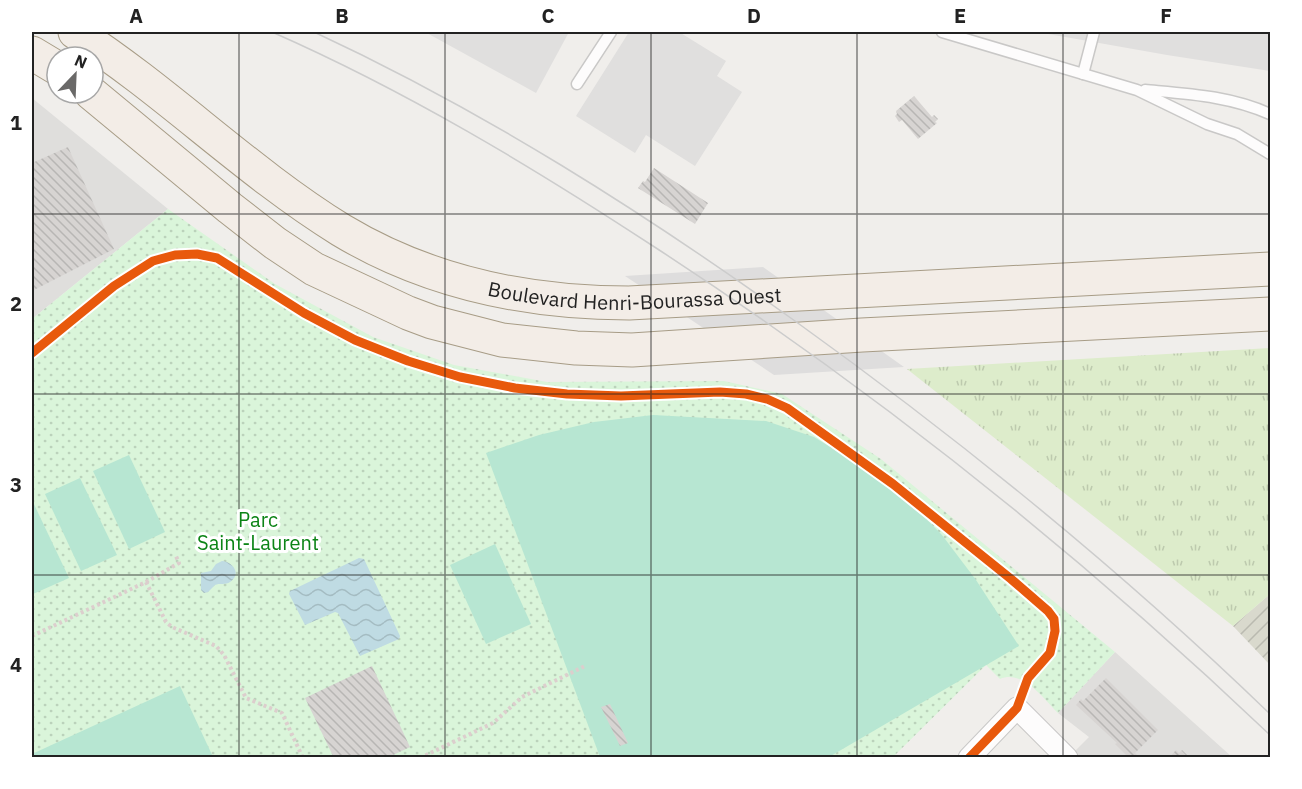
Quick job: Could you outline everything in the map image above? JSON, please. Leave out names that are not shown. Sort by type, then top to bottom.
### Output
[{"type":"main road","name":"Boulevard Henri-Bourassa Ouest","points":[[75,32],[127,68],[280,187],[342,230],[369,245],[423,269],[507,293],[567,301],[628,303],[1270,269]]},
{"type":"main road","points":[[32,53],[45,61]]},
{"type":"main road","points":[[105,104],[230,208],[275,243],[314,269],[408,313],[432,322],[502,340],[576,348],[632,350],[862,335],[1270,314]]},
{"type":"street","points":[[969,758],[1017,708],[1067,758]]},
{"type":"lane","points":[[577,84],[611,32]]},
{"type":"lane","points":[[942,32],[1137,90],[1207,124],[1237,134],[1269,155]]},
{"type":"lane","points":[[1083,74],[1094,32]]},
{"type":"lane","points":[[1137,90],[1214,96],[1270,114]]},
{"type":"path","points":[[32,636],[146,582],[179,563],[175,554]]},
{"type":"path","points":[[146,582],[166,622],[172,627],[216,646],[224,656],[246,698],[282,714],[303,758]]},
{"type":"path","points":[[420,758],[493,723],[522,697],[585,666]]},
{"type":"shaded area","points":[[425,32],[569,32],[536,93]]},
{"type":"shaded area","points":[[629,32],[679,32],[726,61],[717,76],[742,92],[695,166],[646,135],[635,153],[576,116]]},
{"type":"shaded area","points":[[1037,32],[1270,32],[1270,71],[1167,55]]},
{"type":"shaded area","points":[[32,98],[168,209],[32,319]]},
{"type":"shaded area","points":[[1270,594],[1270,665],[1233,626]]},
{"type":"shaded area","points":[[1115,652],[1232,757],[1069,757],[1089,737],[1058,713]]},
{"type":"green space","name":"Parc Saint-Laurent","points":[[168,209],[275,284],[373,337],[454,365],[547,382],[724,381],[782,394],[881,459],[1115,652],[1058,713],[1040,693],[1025,682],[1009,677],[1000,679],[986,665],[893,757],[32,758],[32,319]]},
{"type":"green space","points":[[1270,348],[1270,594],[1233,626],[907,369]]},
{"type":"green space","points":[[653,415],[766,421],[814,437],[866,469],[906,498],[942,535],[976,580],[1019,646],[829,757],[600,757],[486,453],[539,435],[594,422]]},
{"type":"green space","points":[[129,455],[165,532],[129,549],[93,471]]},
{"type":"green space","points":[[80,478],[117,555],[81,571],[45,494]]},
{"type":"green space","points":[[32,500],[69,578],[33,594],[32,590]]},
{"type":"green space","points":[[495,544],[531,624],[486,644],[450,565]]},
{"type":"green space","points":[[180,686],[213,757],[32,757],[32,754]]},
{"type":"water","points":[[359,558],[364,559],[400,636],[399,639],[360,656],[338,613],[335,612],[305,625],[289,594],[290,591]]},
{"type":"water","points":[[222,561],[235,569],[234,579],[228,583],[215,585],[204,593],[201,590],[201,573],[211,571],[216,564]]},
{"type":"pier","points":[[763,267],[904,367],[774,375],[625,276]]},
{"type":"building","points":[[914,96],[932,117],[934,115],[938,119],[935,122],[937,123],[918,139],[902,120],[899,122],[895,116],[896,111]]},
{"type":"building","points":[[68,147],[114,249],[32,291],[32,163]]},
{"type":"building","points":[[654,168],[708,203],[695,224],[638,188]]},
{"type":"building","points":[[372,666],[410,747],[387,758],[334,758],[305,698]]},
{"type":"building","points":[[1106,678],[1158,730],[1135,753],[1137,755],[1135,758],[1129,758],[1115,744],[1117,743],[1076,705]]},
{"type":"building","points":[[610,704],[628,743],[620,746],[601,707]]},
{"type":"building","points":[[1176,750],[1179,753],[1182,750],[1190,758],[1169,758]]},
{"type":"tram line","points":[[272,32],[371,79],[467,131],[561,187],[653,246],[816,357],[973,476],[1049,538],[1124,602],[1270,735]]},
{"type":"tram line","points":[[314,32],[440,95],[561,165],[680,241],[795,321],[919,413],[1040,509],[1157,609],[1270,714]]},
{"type":"cycle path","points":[[32,353],[114,286],[153,261],[175,255],[197,254],[217,258],[304,313],[355,340],[408,361],[460,377],[515,388],[567,394],[621,396],[720,392],[746,394],[767,399],[787,408],[893,484],[1011,579],[1054,619],[1055,631],[1050,653],[1028,678],[1017,708],[969,758]]}]
